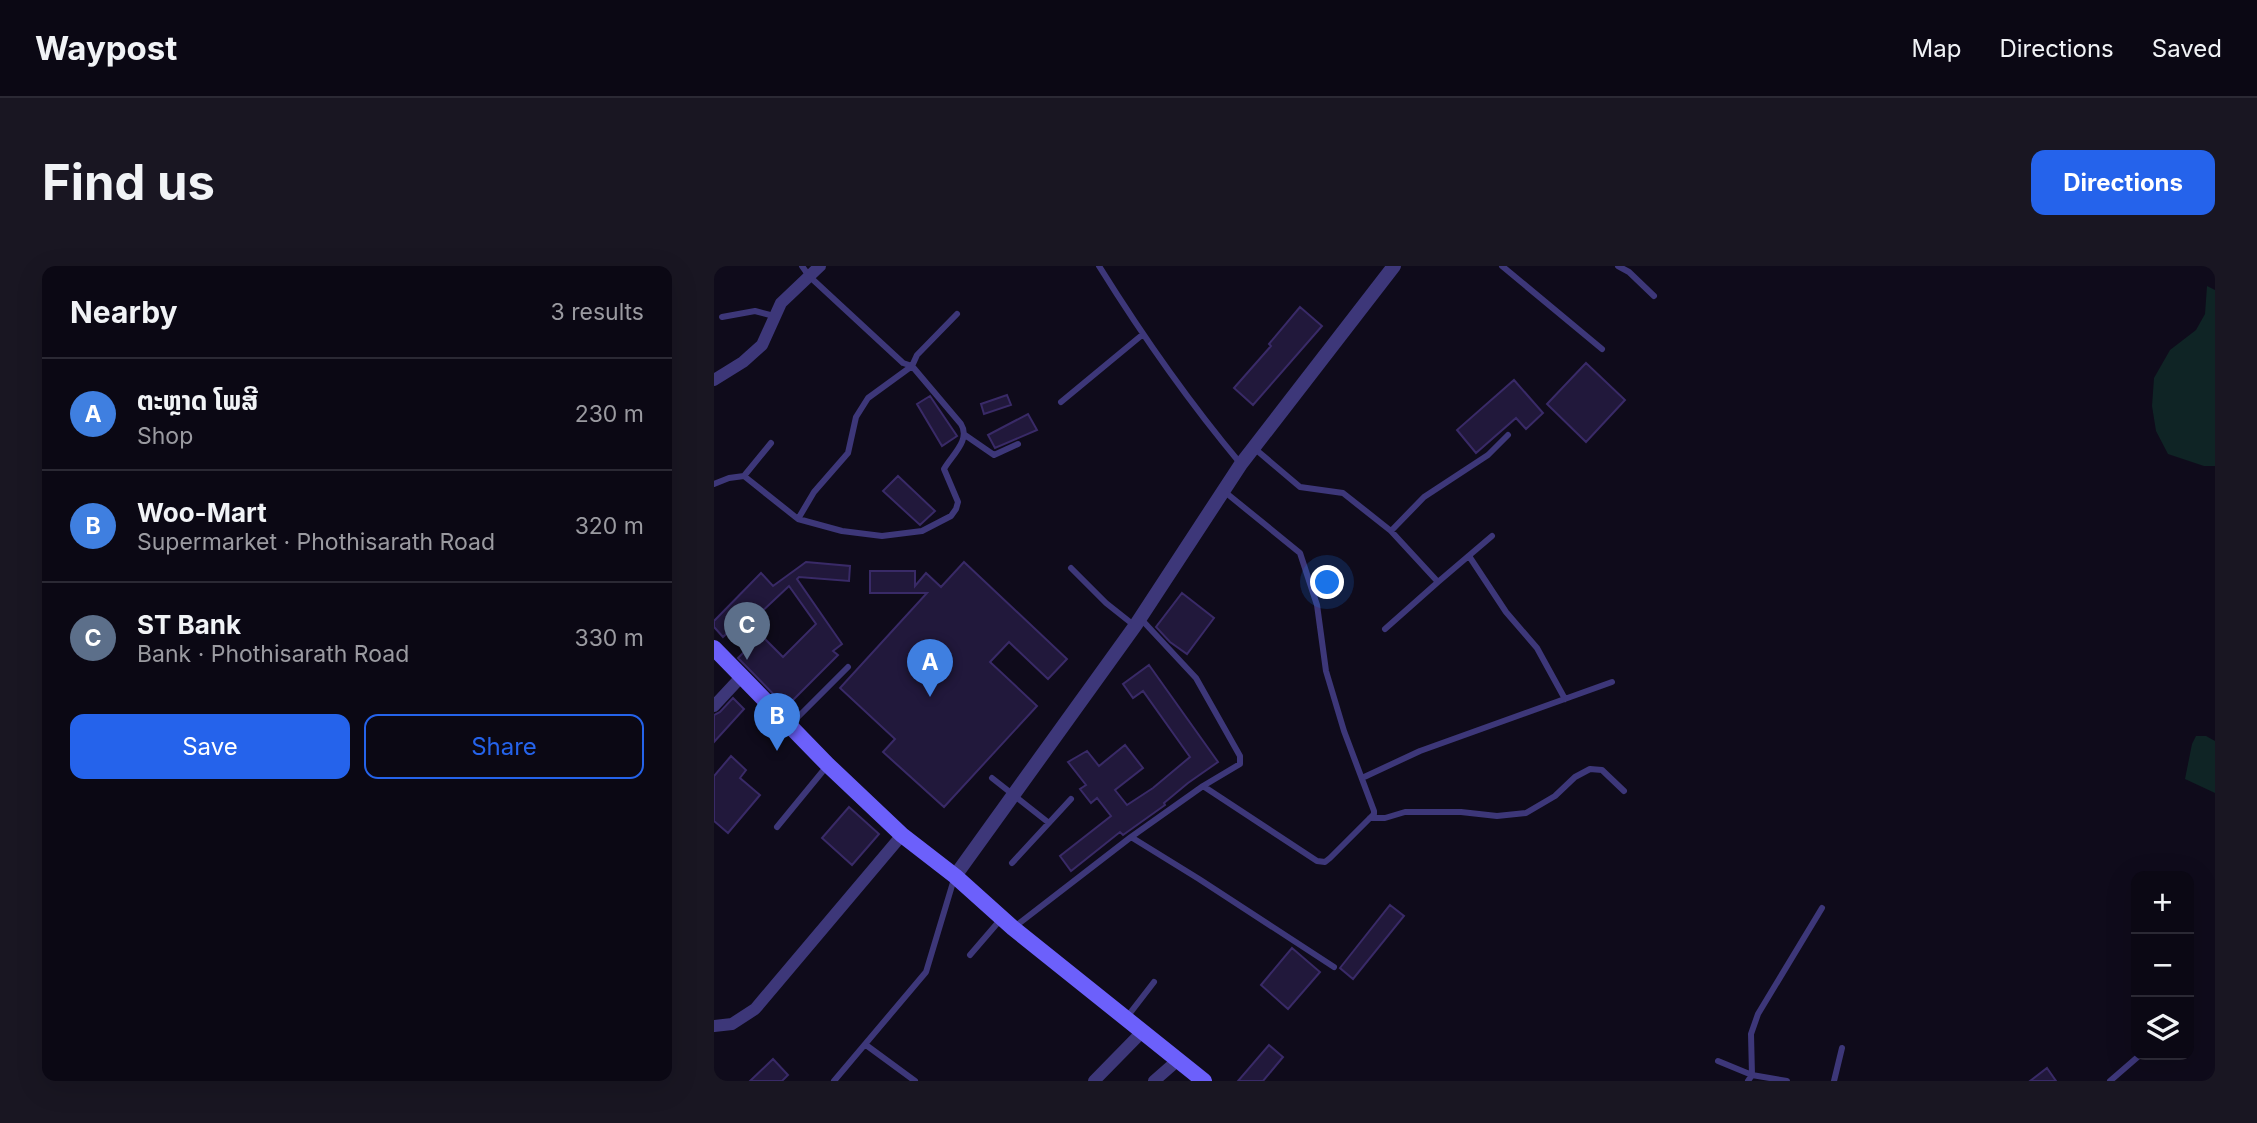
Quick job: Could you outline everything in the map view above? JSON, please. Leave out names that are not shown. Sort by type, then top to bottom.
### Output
[{"type":"main road","points":[[714,648],[828,765],[902,835],[1204,1081]]},
{"type":"street","points":[[714,380],[743,362],[762,345],[780,303],[806,271],[820,266]]},
{"type":"street","points":[[955,876],[1137,622],[1241,464],[1394,266]]},
{"type":"street","points":[[714,706],[741,677]]},
{"type":"street","points":[[714,1026],[732,1024],[755,1009],[902,835]]},
{"type":"street","points":[[1094,1081],[1142,1032]]},
{"type":"street","points":[[1154,1081],[1178,1060]]},
{"type":"lane","points":[[1099,266],[1142,335],[1193,406],[1241,464]]},
{"type":"lane","points":[[1502,266],[1602,349]]},
{"type":"lane","points":[[1618,266],[1629,272],[1654,296]]},
{"type":"lane","points":[[806,271],[903,363],[912,366],[961,424],[965,435],[994,455],[1018,444]]},
{"type":"lane","points":[[722,317],[755,311],[774,316]]},
{"type":"lane","points":[[798,519],[814,492],[848,453],[856,417],[868,398],[912,366],[917,355],[957,314]]},
{"type":"lane","points":[[1061,402],[1142,335]]},
{"type":"lane","points":[[744,476],[798,519],[842,531],[882,536],[922,531],[951,516],[956,509],[958,502],[944,469],[965,435]]},
{"type":"lane","points":[[1391,531],[1424,497],[1488,455],[1508,435]]},
{"type":"lane","points":[[714,484],[744,476],[771,443]]},
{"type":"lane","points":[[1254,448],[1300,487],[1343,493],[1391,531],[1438,582]]},
{"type":"lane","points":[[1203,786],[1317,861],[1325,862],[1374,811],[1343,731],[1326,671],[1317,605],[1300,553],[1223,491]]},
{"type":"lane","points":[[1385,629],[1492,536]]},
{"type":"lane","points":[[1469,556],[1506,612],[1537,648],[1565,699]]},
{"type":"lane","points":[[970,956],[1007,923],[1203,786],[1240,764],[1240,756],[1196,678],[1137,622],[1105,603],[1071,568]]},
{"type":"lane","points":[[790,725],[848,667]]},
{"type":"lane","points":[[1362,778],[1420,751],[1612,682]]},
{"type":"lane","points":[[777,827],[828,765]]},
{"type":"lane","points":[[1370,818],[1385,818],[1405,812],[1497,816],[1526,813],[1555,796],[1575,777],[1590,769],[1602,770],[1624,791]]},
{"type":"lane","points":[[992,778],[1049,824]]},
{"type":"lane","points":[[1012,863],[1071,799]]},
{"type":"lane","points":[[1130,837],[1335,967]]},
{"type":"lane","points":[[834,1081],[926,972],[955,876]]},
{"type":"lane","points":[[1750,1078],[1751,1034],[1758,1014],[1822,908]]},
{"type":"lane","points":[[1126,1019],[1154,982]]},
{"type":"lane","points":[[866,1045],[915,1081]]},
{"type":"lane","points":[[1834,1081],[1842,1048]]},
{"type":"lane","points":[[2110,1081],[2134,1060]]},
{"type":"lane","points":[[1718,1061],[1750,1078],[1787,1081]]},
{"type":"green space","points":[[2207,286],[2215,290],[2215,466],[2204,466],[2168,454],[2156,431],[2152,406],[2154,378],[2170,350],[2196,330],[2205,314]]},
{"type":"green space","points":[[2196,736],[2206,736],[2215,741],[2215,793],[2185,779]]},
{"type":"building","points":[[1300,307],[1322,326],[1253,405],[1234,388],[1271,346],[1269,344]]},
{"type":"building","points":[[1586,363],[1625,400],[1586,442],[1547,404]]},
{"type":"building","points":[[1514,380],[1543,413],[1526,429],[1516,418],[1476,453],[1457,430]]},
{"type":"building","points":[[1007,395],[1011,405],[984,414],[981,404]]},
{"type":"building","points":[[930,396],[957,436],[942,446],[917,404]]},
{"type":"building","points":[[1028,414],[1037,430],[995,448],[988,435]]},
{"type":"building","points":[[898,476],[935,511],[920,525],[883,491]]},
{"type":"building","points":[[806,562],[850,566],[849,581],[797,579],[842,644],[833,651],[838,655],[786,707],[738,658],[752,644],[735,626],[723,637],[714,627],[714,621],[761,573],[773,586]],"holes":[[[789,586],[816,624],[783,657],[759,633],[767,625],[758,615]]]},
{"type":"building","points":[[964,562],[1067,659],[1048,679],[1009,642],[990,662],[1037,706],[944,807],[883,752],[895,739],[840,688],[927,593],[870,593],[870,571],[915,571],[915,586],[926,573],[941,587]]},
{"type":"building","points":[[1182,593],[1214,618],[1187,654],[1170,642],[1156,627]]},
{"type":"building","points":[[1149,665],[1218,762],[1188,783],[1164,803],[1165,805],[1123,835],[1120,832],[1071,871],[1060,856],[1111,816],[1097,798],[1091,803],[1080,789],[1086,785],[1068,762],[1087,751],[1099,766],[1125,745],[1143,768],[1115,790],[1127,805],[1153,788],[1190,757],[1143,691],[1133,698],[1123,684]]},
{"type":"building","points":[[733,698],[744,709],[714,742],[714,715]]},
{"type":"building","points":[[731,756],[746,770],[740,778],[760,795],[728,833],[714,821],[714,776]]},
{"type":"building","points":[[849,807],[879,834],[852,865],[822,838]]},
{"type":"building","points":[[1390,905],[1404,916],[1353,979],[1340,968]]},
{"type":"building","points":[[1292,948],[1320,972],[1288,1009],[1261,985]]},
{"type":"building","points":[[1269,1045],[1283,1057],[1263,1081],[1238,1081]]},
{"type":"building","points":[[773,1059],[788,1075],[782,1081],[750,1081]]},
{"type":"building","points":[[2047,1068],[2056,1081],[2030,1081]]},
{"type":"place","name":"ST Bank","points":[[747,660]]},
{"type":"place","name":"ຕະຫຼາດ ໂພສີ","points":[[930,697]]},
{"type":"place","name":"Woo-Mart","points":[[777,751]]}]
